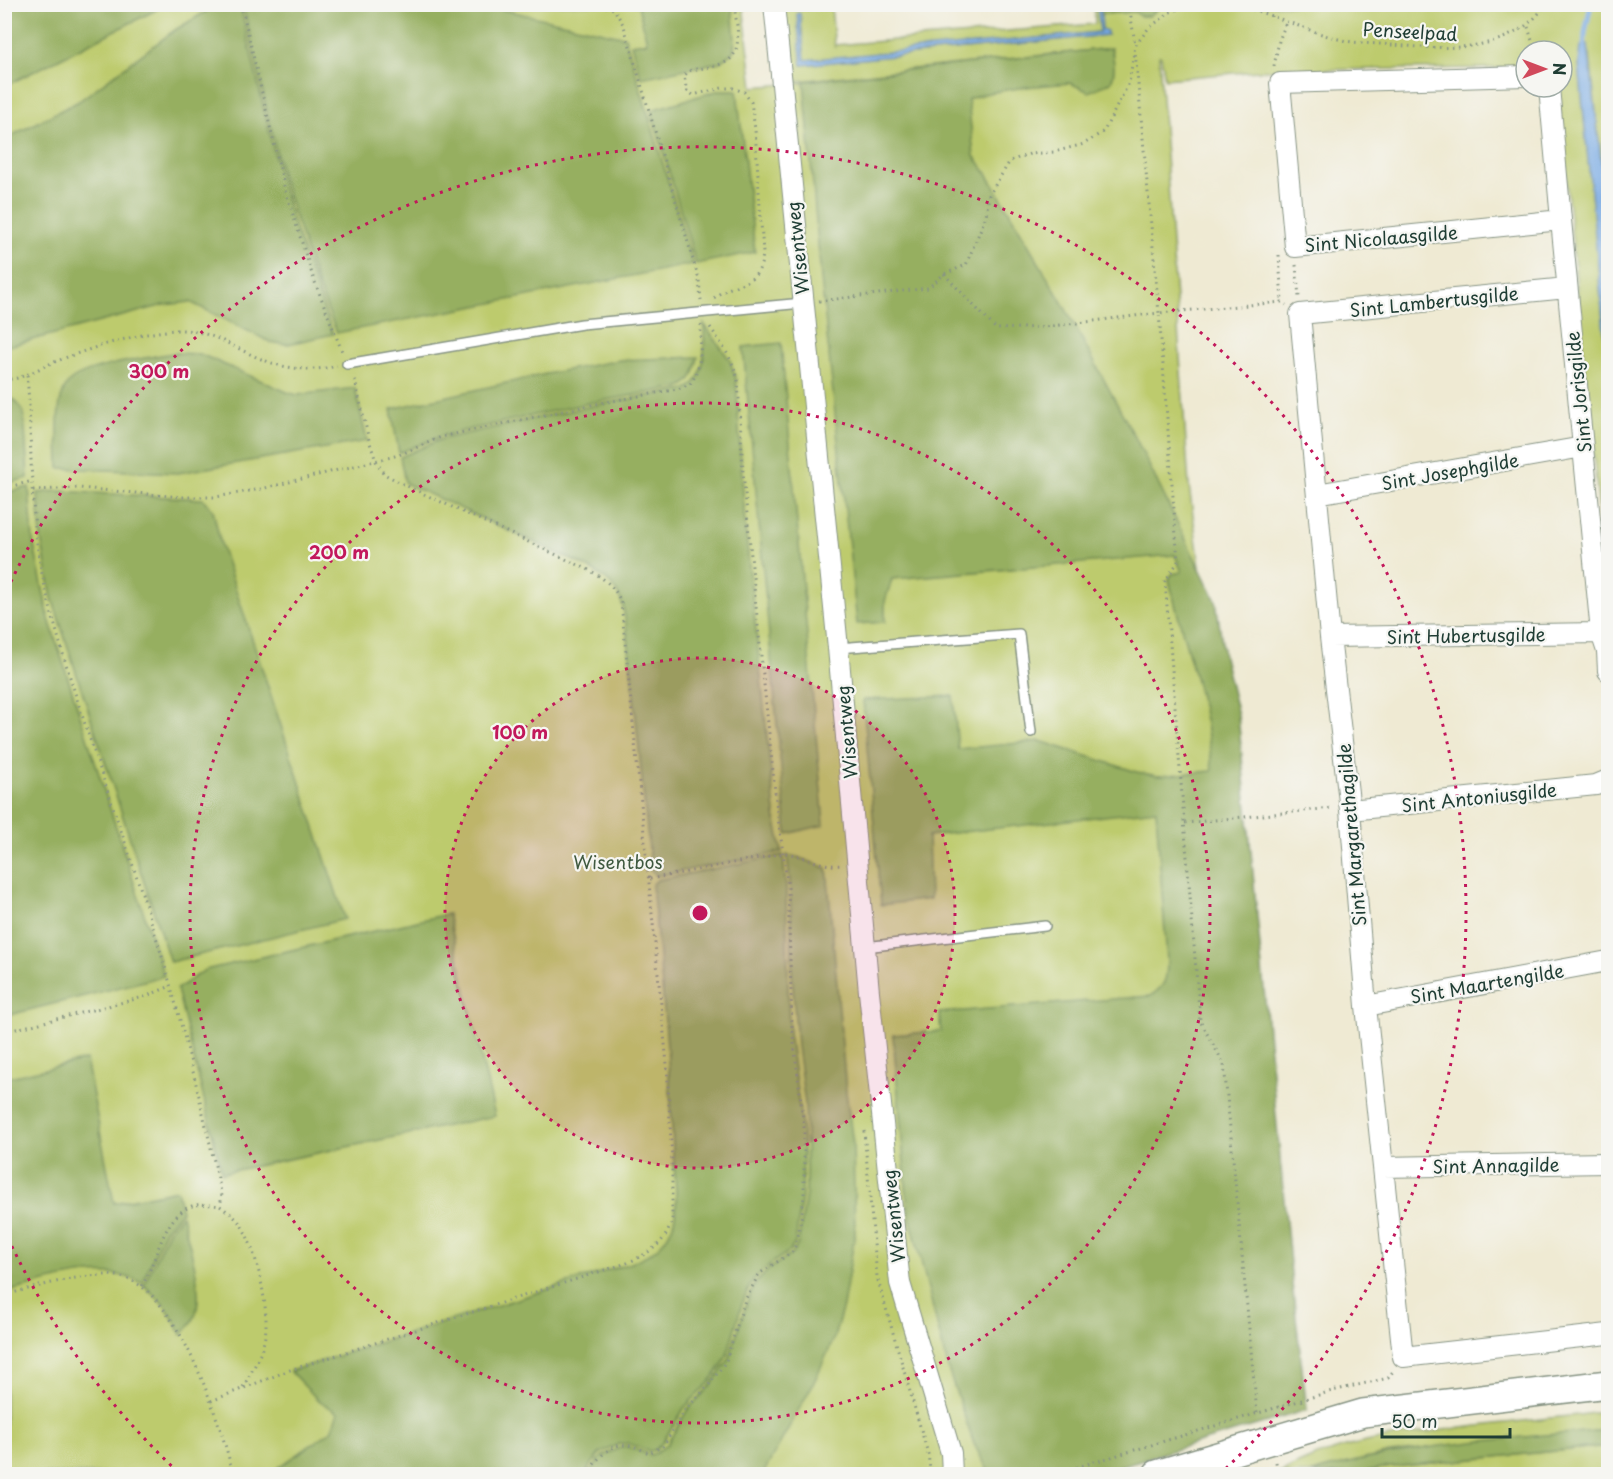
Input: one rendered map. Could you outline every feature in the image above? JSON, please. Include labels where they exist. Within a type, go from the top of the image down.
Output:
[{"type":"main road","points":[[1157,1474],[1363,1413],[1608,1384]]},
{"type":"street","name":"Wisentweg","points":[[774,4],[900,1283],[951,1453],[952,1474]]},
{"type":"street","points":[[1280,83],[1514,76]]},
{"type":"street","name":"Sint Nicolaasgilde","points":[[1280,83],[1295,247],[1562,220]]},
{"type":"street","points":[[1550,99],[1562,220]]},
{"type":"street","name":"Sint Jorisgilde","points":[[1562,220],[1583,447],[1608,671]]},
{"type":"street","name":"Sint Lambertusgilde","points":[[1300,314],[1568,288]]},
{"type":"street","name":"Sint Margarethagilde","points":[[1300,314],[1330,637],[1350,810],[1366,1006],[1403,1357]]},
{"type":"street","name":"Sint Josephgilde","points":[[1317,494],[1583,447]]},
{"type":"street","name":"Sint Hubertusgilde","points":[[1330,637],[1602,633]]},
{"type":"street","name":"Sint Antoniusgilde","points":[[1350,810],[1596,785],[1608,780]]},
{"type":"street","name":"Sint Maartengilde","points":[[1366,1006],[1608,961]]},
{"type":"street","name":"Sint Annagilde","points":[[1383,1167],[1608,1163]]},
{"type":"street","points":[[1403,1357],[1608,1334]]},
{"type":"street","name":"Wisentweg","points":[[951,1453],[967,1474]]},
{"type":"lane","points":[[347,364],[582,324],[803,303]]},
{"type":"lane","points":[[838,648],[1019,634],[1031,732]]},
{"type":"lane","points":[[866,946],[1045,926]]},
{"type":"path","points":[[211,1401],[243,1387],[361,1346],[627,1263],[647,1254],[662,1242],[671,1227],[672,1219],[672,1160],[667,1064],[627,641],[619,597],[604,579],[585,568],[397,481],[384,474],[376,462],[352,370],[347,364],[313,277],[285,190],[242,4]]},
{"type":"path","points":[[594,4],[614,9],[624,26],[707,311]]},
{"type":"path","points":[[707,311],[715,297],[749,281],[758,273],[763,253],[755,129],[751,102],[744,92],[733,87],[722,87],[693,95],[686,90],[685,75],[688,71],[728,62],[735,54],[737,42],[734,4]]},
{"type":"path","points":[[1129,4],[1135,46],[1159,313],[1178,562],[1165,581],[1200,1021],[1224,1064],[1257,1413]]},
{"type":"path","points":[[803,303],[928,288],[944,274],[966,265],[986,216],[989,195],[1010,161],[1030,154],[1054,152],[1084,144],[1104,131],[1129,83],[1135,46],[1148,29],[1170,12],[1194,4]]},
{"type":"path","name":"Penseelpad","points":[[1228,4],[1249,8],[1344,41],[1440,48],[1460,48],[1497,41],[1528,26],[1546,4]]},
{"type":"path","points":[[1270,4],[1271,17]]},
{"type":"path","points":[[1280,83],[1274,66],[1286,22]]},
{"type":"path","points":[[1528,26],[1531,39]]},
{"type":"path","points":[[1282,302],[1279,254],[1295,247],[1300,314]]},
{"type":"path","points":[[944,274],[996,329],[1044,327],[1159,313],[1282,302],[1300,314]]},
{"type":"path","points":[[33,490],[79,489],[181,497],[216,497],[261,489],[376,462],[407,453],[441,437],[567,409],[685,387],[694,379],[698,370],[702,319],[735,366],[754,587],[777,811],[785,853],[788,888],[792,1027],[804,1126],[804,1196],[801,1221],[792,1252],[759,1274],[745,1300],[726,1361],[709,1385],[685,1410],[663,1446],[649,1453],[627,1445],[620,1445],[598,1457],[587,1474]]},
{"type":"path","points":[[4,379],[27,375],[78,354],[144,335],[177,330],[190,330],[217,337],[270,363],[287,367],[316,369],[347,364]]},
{"type":"path","points":[[27,375],[36,539],[45,586],[72,680],[179,1012],[222,1196],[220,1206]]},
{"type":"path","points":[[4,488],[33,481]]},
{"type":"path","points":[[1185,823],[1334,807],[1350,810]]},
{"type":"path","points":[[650,879],[785,853],[821,865],[846,865]]},
{"type":"path","points":[[4,1032],[144,997],[171,986]]},
{"type":"path","points":[[142,1286],[168,1228],[178,1216],[193,1205],[220,1206],[235,1217],[243,1228],[266,1301],[265,1338],[257,1361],[243,1387]]},
{"type":"path","points":[[4,1295],[102,1275],[122,1276],[151,1293],[166,1312],[195,1365],[226,1444],[233,1474]]},
{"type":"path","points":[[1041,1474],[1071,1469],[1332,1391],[1388,1378],[1403,1357]]},
{"type":"path","points":[[922,1434],[928,1454],[929,1474]]},
{"type":"path","points":[[1266,1463],[1276,1460],[1278,1474]]},
{"type":"green space","points":[[5,4],[166,4],[166,5],[5,86]]},
{"type":"green space","name":"Wisentbos","points":[[5,5],[743,5],[753,87],[1113,55],[1111,48],[789,82],[782,9],[803,6],[803,8],[831,7],[835,48],[835,45],[1095,24],[1094,5],[1097,5],[1100,32],[805,61],[800,14],[797,14],[802,65],[1107,35],[1102,30],[1101,14],[1135,12],[1141,16],[1158,9],[1157,5],[1608,5],[1608,223],[1590,55],[1579,64],[1608,373],[1608,602],[1558,99],[1574,99],[1574,39],[1514,39],[1514,68],[1270,70],[1165,79],[1161,56],[1159,56],[1189,486],[1210,640],[1295,1390],[1005,1474],[5,1474]]},
{"type":"green space","points":[[217,5],[240,5],[280,179],[296,232],[333,334],[288,344],[272,343],[190,302],[164,305],[5,347],[5,139],[79,101],[175,30]]},
{"type":"green space","points":[[243,5],[482,5],[625,37],[693,264],[337,333],[316,281],[282,177]]},
{"type":"green space","points":[[638,5],[732,5],[735,42],[733,52],[720,62],[641,78],[631,44],[647,42]]},
{"type":"green space","points":[[1100,5],[1157,5],[1158,9],[1149,16],[1141,16],[1135,12],[1101,14]]},
{"type":"green space","points":[[1111,48],[1114,74],[1111,82],[1089,92],[1070,83],[1025,87],[968,99],[974,156],[986,172],[1063,304],[1136,439],[1216,601],[1224,657],[1238,715],[1292,1284],[1307,1410],[1094,1474],[990,1474],[974,1444],[949,1372],[908,1209],[893,1035],[941,1031],[939,1013],[1150,996],[1159,989],[1167,972],[1167,960],[1156,810],[928,836],[930,899],[881,905],[863,700],[953,696],[958,749],[1040,741],[1137,772],[1158,776],[1212,771],[1210,746],[1206,722],[1169,579],[1172,574],[1182,572],[1175,555],[892,579],[885,601],[885,622],[857,624],[821,278],[804,81]]},
{"type":"green space","points":[[720,90],[737,90],[755,252],[696,264],[651,110]]},
{"type":"green space","points":[[704,324],[730,360],[736,379],[745,526],[776,822],[782,852],[657,876],[651,870],[628,638],[624,610],[617,592],[611,584],[593,570],[405,483],[400,457],[442,439],[596,405],[687,389],[694,384],[702,369]]},
{"type":"green space","points":[[781,343],[824,825],[787,834],[743,347]]},
{"type":"green space","points":[[174,353],[200,354],[297,395],[355,388],[367,441],[178,473],[59,468],[59,410],[63,392],[70,381],[104,367]]},
{"type":"green space","points":[[698,357],[691,379],[680,387],[589,403],[441,436],[399,453],[391,409],[620,360]]},
{"type":"green space","points":[[4,397],[15,400],[24,413],[28,478],[5,484]]},
{"type":"green space","points":[[29,487],[33,541],[49,619],[164,976],[5,1016],[4,493]]},
{"type":"green space","points":[[57,491],[203,499],[213,510],[221,545],[345,919],[170,962],[52,598],[41,538],[38,493]]},
{"type":"green space","points":[[783,855],[786,888],[789,1033],[803,1135],[802,1196],[795,1243],[790,1251],[770,1264],[753,1280],[743,1301],[722,1365],[710,1382],[685,1407],[663,1442],[655,1450],[650,1451],[627,1443],[619,1444],[599,1454],[585,1474],[269,1474],[331,1431],[338,1413],[317,1399],[290,1371],[628,1264],[660,1246],[672,1227],[676,1210],[676,1189],[662,984],[652,885],[657,880]]},
{"type":"green space","points":[[787,855],[827,868],[846,1092],[853,1144],[855,1234],[843,1306],[833,1341],[813,1384],[763,1474],[589,1474],[601,1457],[621,1447],[626,1446],[650,1455],[667,1444],[688,1409],[711,1385],[728,1361],[755,1284],[770,1268],[792,1254],[798,1244],[806,1194],[806,1131],[805,1103],[797,1046]]},
{"type":"green space","points":[[448,914],[495,1116],[222,1173],[177,989],[205,970]]},
{"type":"green space","points":[[86,1060],[114,1203],[177,1190],[182,1211],[165,1230],[142,1283],[126,1277],[92,1274],[56,1279],[5,1292],[5,1078]]},
{"type":"green space","points":[[182,1215],[197,1280],[198,1305],[194,1319],[182,1335],[166,1307],[144,1285],[168,1231]]},
{"type":"green space","points":[[1608,1413],[1608,1430],[1389,1453],[1310,1474],[1279,1474],[1301,1463],[1348,1446],[1396,1436]]},
{"type":"green space","points":[[1608,1430],[1608,1446],[1382,1468],[1356,1474],[1310,1474],[1420,1449]]},
{"type":"green space","points":[[1608,1446],[1608,1474],[1356,1474],[1382,1468]]},
{"type":"water","points":[[1097,5],[1100,5],[1102,29],[1107,31],[1107,35],[802,65],[797,14],[799,13],[805,60],[1100,32]]},
{"type":"water","points":[[1588,44],[1608,223],[1608,373],[1579,64],[1581,46]]},
{"type":"waterway","points":[[1584,50],[1591,4]]}]
